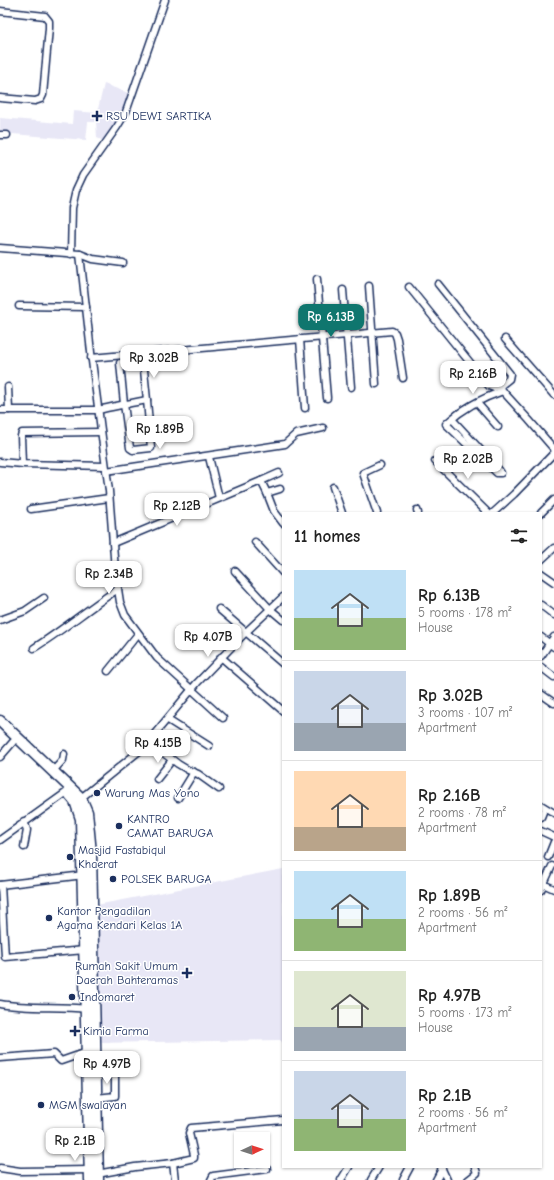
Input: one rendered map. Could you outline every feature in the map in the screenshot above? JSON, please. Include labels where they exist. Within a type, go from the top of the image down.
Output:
[{"type":"highway","points":[[0,721],[75,801],[82,819],[84,875],[88,915],[90,1031],[87,1052],[94,1176]]},
{"type":"highway","points":[[0,730],[13,742],[25,748],[53,771],[81,798],[88,812],[91,853],[85,950],[86,1009],[96,1073],[94,1176]]},
{"type":"street","points":[[71,254],[72,208],[76,190],[83,175],[126,112],[165,0]]},
{"type":"street","points":[[0,11],[45,16],[49,21],[49,28],[43,94],[41,99],[35,102],[0,98]]},
{"type":"street","points":[[0,135],[7,135]]},
{"type":"street","points":[[0,248],[80,254],[93,259],[123,263]]},
{"type":"street","points":[[80,254],[91,358],[106,469],[114,543],[115,570],[123,611],[138,634],[157,658],[222,718]]},
{"type":"street","points":[[317,279],[327,398]]},
{"type":"street","points":[[438,284],[510,374],[509,379],[501,389],[466,408],[452,419],[446,424],[497,473],[501,473],[452,419]]},
{"type":"street","points":[[369,286],[376,384]]},
{"type":"street","points":[[409,287],[489,386],[501,389],[554,449]]},
{"type":"street","points":[[343,290],[351,387]]},
{"type":"street","points":[[19,306],[86,307]]},
{"type":"street","points":[[91,358],[321,336],[392,331],[395,333],[403,378]]},
{"type":"street","points":[[300,338],[305,408]]},
{"type":"street","points":[[505,338],[554,395]]},
{"type":"street","points":[[120,363],[130,448],[133,450],[149,449],[151,447],[143,360]]},
{"type":"street","points":[[8,387],[10,410]]},
{"type":"street","points":[[0,410],[98,410],[147,400]]},
{"type":"street","points":[[477,403],[498,428]]},
{"type":"street","points":[[0,462],[106,469],[209,456],[285,444],[296,434],[323,428]]},
{"type":"street","points":[[22,463],[22,434],[101,432]]},
{"type":"street","points":[[494,512],[554,453]]},
{"type":"street","points":[[209,456],[220,498]]},
{"type":"street","points":[[435,460],[487,512]]},
{"type":"street","points":[[377,512],[363,473],[380,465]]},
{"type":"street","points":[[114,543],[279,473]]},
{"type":"street","points":[[260,482],[267,493],[274,511],[282,522]]},
{"type":"street","points":[[333,487],[342,512]]},
{"type":"street","points":[[267,493],[280,488]]},
{"type":"street","points":[[30,509],[109,498]]},
{"type":"street","points":[[542,512],[554,500]]},
{"type":"street","points":[[255,542],[282,572]]},
{"type":"street","points":[[542,559],[553,551]]},
{"type":"street","points":[[235,571],[270,609],[282,619]]},
{"type":"street","points":[[542,574],[554,582]]},
{"type":"street","points":[[34,648],[118,589]]},
{"type":"street","points":[[0,620],[25,611],[44,598]]},
{"type":"street","points":[[81,798],[143,748],[168,720],[191,689],[221,657],[282,598]]},
{"type":"street","points":[[542,606],[554,615]]},
{"type":"street","points":[[219,609],[282,663]]},
{"type":"street","points":[[108,671],[138,634]]},
{"type":"street","points":[[542,655],[552,645],[554,637]]},
{"type":"street","points":[[542,638],[552,645]]},
{"type":"street","points":[[221,657],[282,710]]},
{"type":"street","points":[[542,669],[554,677]]},
{"type":"street","points":[[542,695],[554,703]]},
{"type":"street","points":[[168,720],[209,746]]},
{"type":"street","points":[[0,757],[13,742]]},
{"type":"street","points":[[149,742],[185,769],[201,775],[219,789]]},
{"type":"street","points":[[53,771],[64,760],[64,754]]},
{"type":"street","points":[[158,779],[172,760]]},
{"type":"street","points":[[178,798],[194,772]]},
{"type":"street","points":[[0,840],[24,821],[67,792]]},
{"type":"street","points":[[542,806],[554,813]]},
{"type":"street","points":[[24,821],[27,830],[24,847]]},
{"type":"street","points":[[542,831],[554,837]]},
{"type":"street","points":[[548,857],[554,842]]},
{"type":"street","points":[[552,866],[542,886],[554,889]]},
{"type":"street","points":[[84,875],[1,885],[6,957],[85,950]]},
{"type":"street","points":[[0,1004],[30,1007],[86,1009]]},
{"type":"street","points":[[0,1058],[54,1054],[61,1061],[87,1052]]},
{"type":"street","points":[[96,1073],[110,1072],[115,1074],[116,1092],[113,1097],[96,1098]]},
{"type":"street","points":[[0,1168],[20,1171],[94,1176],[135,1167],[174,1163],[194,1158],[189,1133],[191,1128],[282,1120]]},
{"type":"street","points":[[174,1163],[175,1180]]},
{"type":"street","points":[[341,1180],[348,1168]]},
{"type":"street","points":[[371,1180],[378,1168]]},
{"type":"street","points":[[403,1180],[409,1168]]},
{"type":"street","points":[[436,1180],[442,1168]]},
{"type":"street","points":[[442,1168],[447,1180]]},
{"type":"street","points":[[468,1180],[477,1173],[475,1168]]},
{"type":"street","points":[[212,1180],[213,1176],[267,1169]]},
{"type":"shaded area","name":"RSU DEWI SARTIKA","points":[[104,84],[131,94],[127,107],[106,142],[97,138],[96,122],[88,122],[86,140],[0,133],[0,118],[72,124],[73,111],[97,113]]},
{"type":"shaded area","name":"Rumah Sakit Umum Daerah Bahteramas","points":[[282,869],[282,1042],[280,1040],[91,1043],[91,906]]},
{"type":"place","name":"RSU DEWI SARTIKA","points":[[97,116]]},
{"type":"place","name":"Warung Mas Yono","points":[[97,793]]},
{"type":"place","name":"KANTRO CAMAT BARUGA","points":[[119,826]]},
{"type":"place","name":"Masjid Fastabiqul Khaerat","points":[[70,857]]},
{"type":"place","name":"POLSEK BARUGA","points":[[113,879]]},
{"type":"place","name":"Kantor Pengadilan Agama Kendari Kelas 1A","points":[[49,918]]},
{"type":"place","name":"Rumah Sakit Umum Daerah Bahteramas","points":[[187,973]]},
{"type":"place","name":"Indomaret","points":[[72,997]]},
{"type":"place","name":"Kimia Farma","points":[[75,1031]]},
{"type":"place","name":"MGM swalayan","points":[[41,1105]]}]
